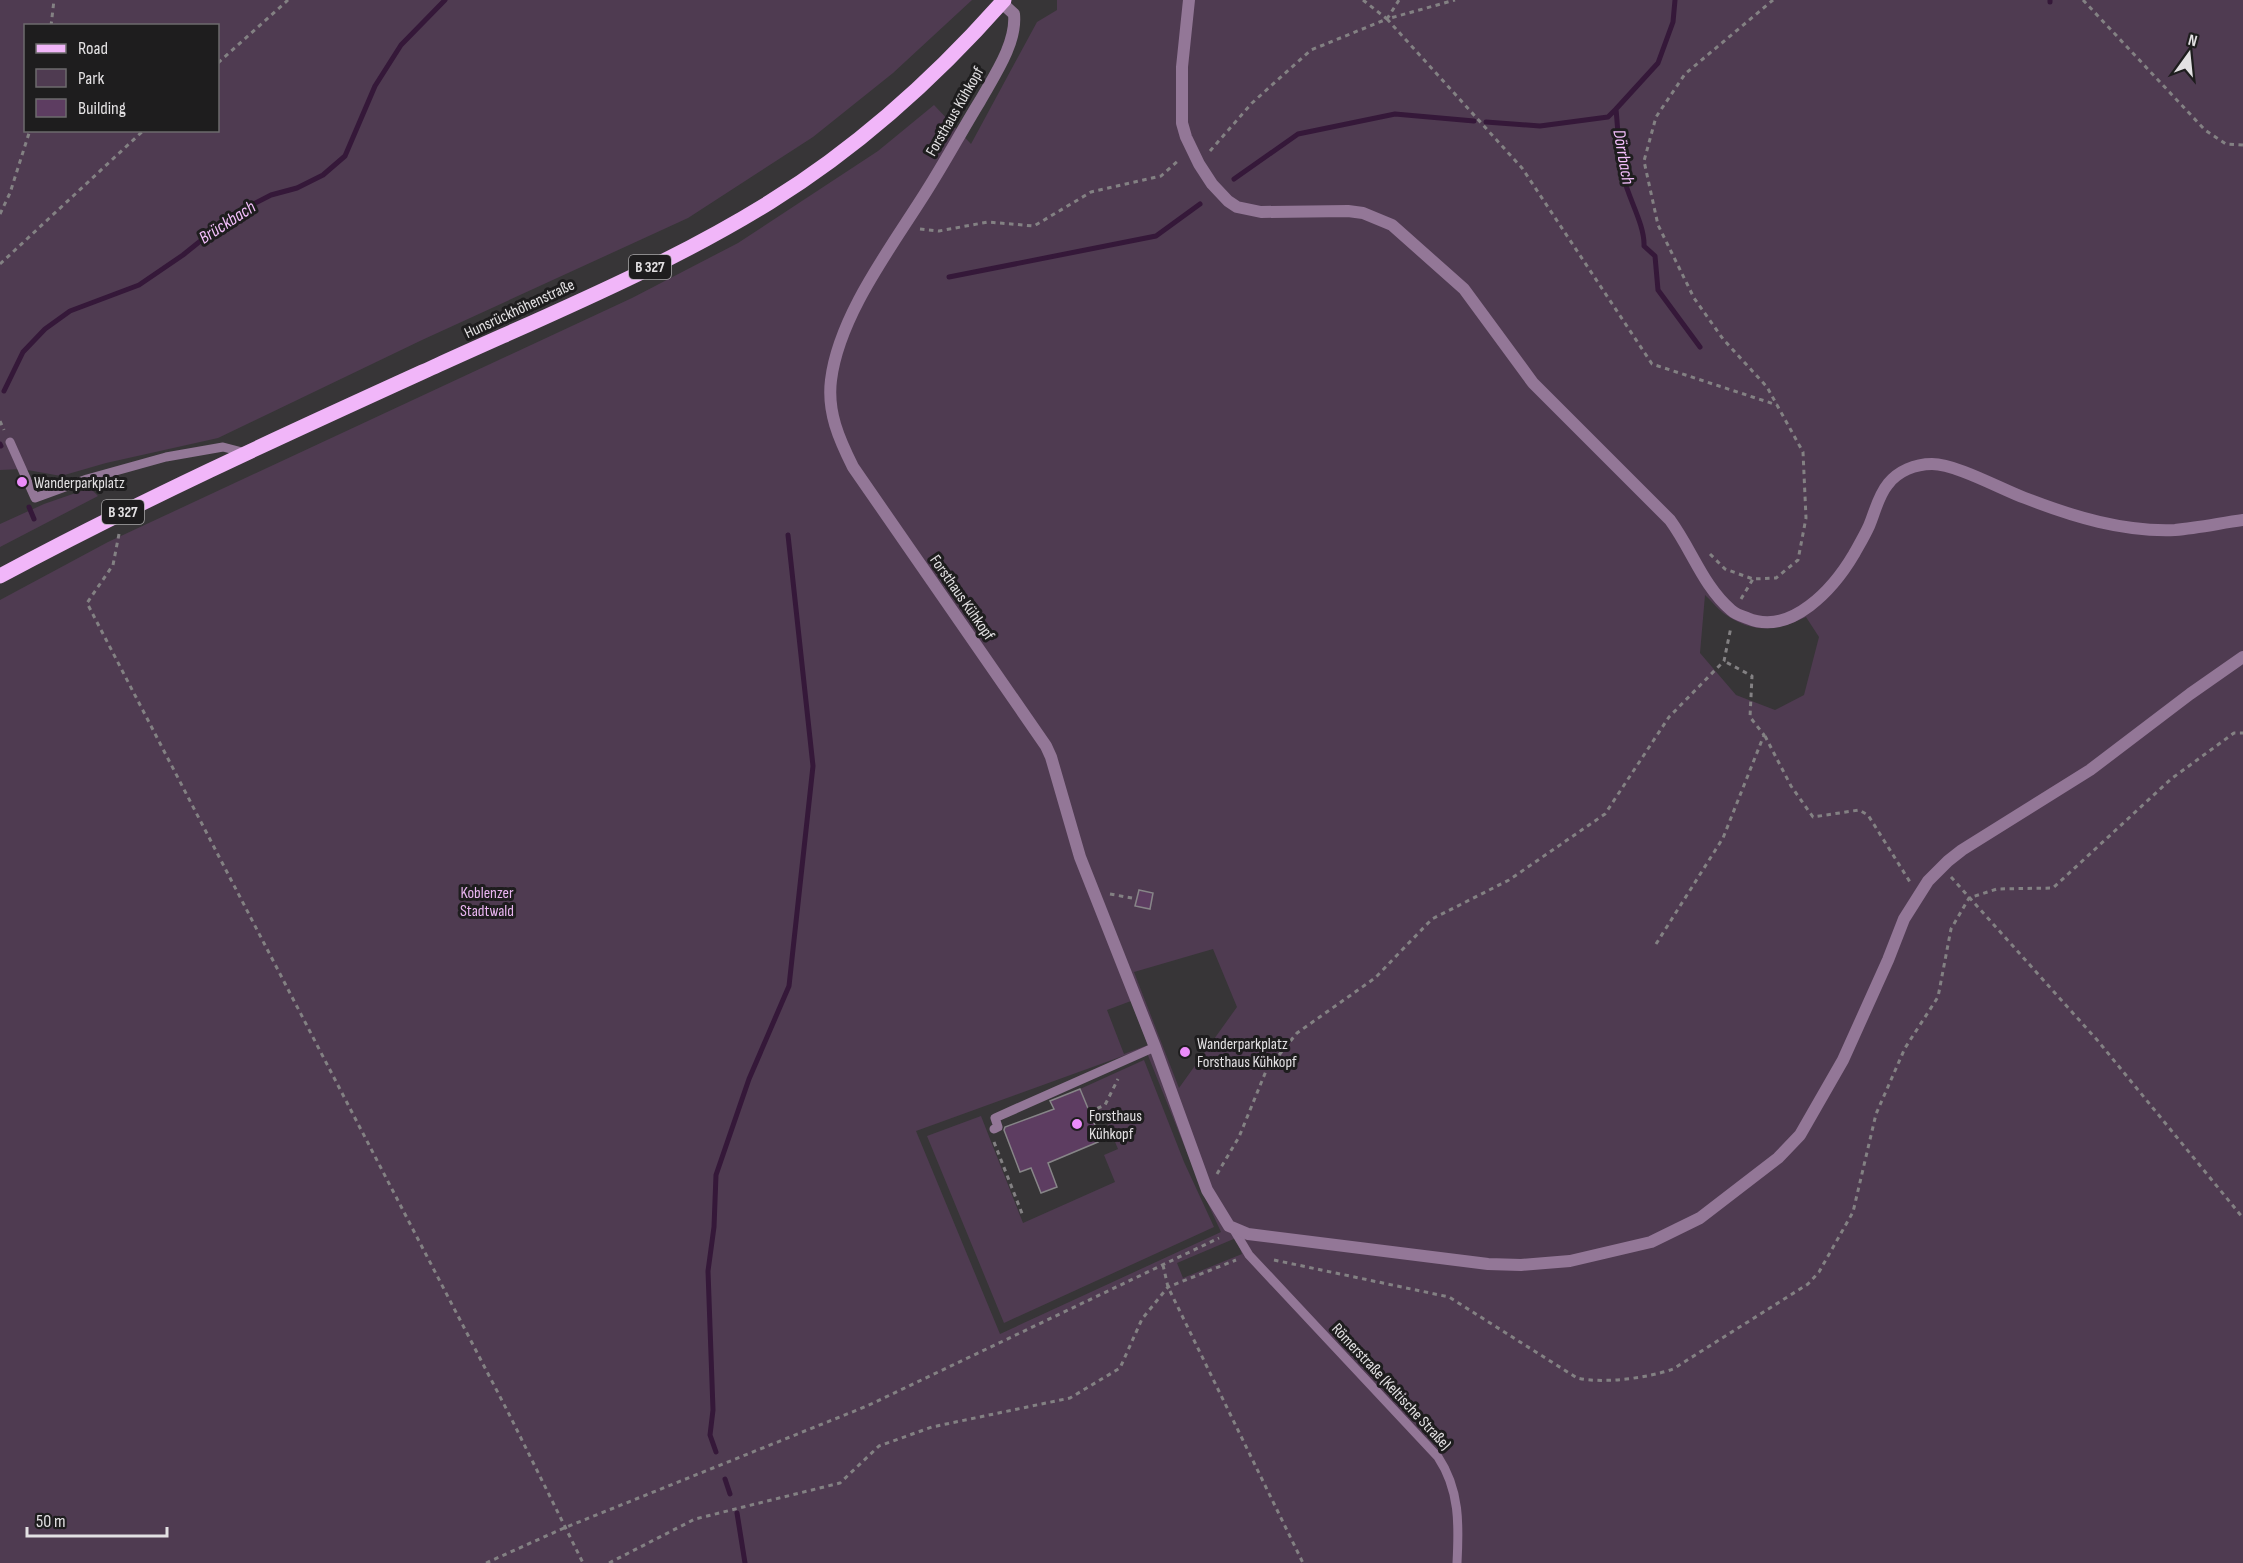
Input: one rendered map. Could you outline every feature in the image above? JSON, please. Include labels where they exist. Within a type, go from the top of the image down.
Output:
[{"type":"main road","name":"Hunsrückhöhenstraße","points":[[0,576],[124,512],[702,241],[769,202],[822,167],[886,116],[948,60],[1003,1]]},
{"type":"street","points":[[1189,0],[1182,67],[1181,110],[1186,137],[1191,149],[1212,184],[1228,201],[1248,211],[1274,213],[1348,210],[1378,218],[1405,235],[1464,289],[1533,383],[1670,520],[1718,598],[1733,612],[1755,625],[1774,623],[1796,615],[1818,598],[1838,578],[1853,555],[1888,484],[1904,471],[1920,465],[1947,466],[2034,501],[2104,524],[2151,530],[2177,530],[2243,520]]},
{"type":"street","name":"Forsthaus Kühkopf","points":[[1003,1],[1014,14],[1016,26],[1001,61],[961,134],[862,291],[845,332],[831,381],[832,419],[840,443],[853,467],[1046,746],[1080,857],[1145,1019],[1207,1190],[1224,1220],[1234,1230]]},
{"type":"street","points":[[1234,1230],[1248,1234],[1488,1264],[1521,1265],[1570,1261],[1634,1247],[1684,1228],[1773,1162],[1800,1135],[1844,1060],[1884,971],[1904,919],[1921,891],[1942,867],[1962,850],[2090,770],[2243,657]]},
{"type":"lane","points":[[10,442],[35,498],[87,478],[166,457],[223,447],[248,453]]},
{"type":"lane","points":[[994,1128],[998,1127],[995,1118],[1155,1047]]},
{"type":"lane","name":"Römerstraße (Keltische Straße)","points":[[1234,1230],[1249,1255],[1438,1456],[1449,1477],[1457,1503],[1459,1527],[1457,1563]]},
{"type":"path","points":[[51,24],[54,0]]},
{"type":"path","points":[[219,62],[288,0]]},
{"type":"path","points":[[1364,0],[1387,19],[1522,168],[1652,364],[1777,405]]},
{"type":"path","points":[[1387,19],[1399,0]]},
{"type":"path","points":[[1199,164],[1252,103],[1311,50],[1387,19],[1455,0]]},
{"type":"path","points":[[1708,552],[1725,568],[1753,579],[1776,579],[1798,560],[1806,518],[1803,452],[1767,387],[1723,339],[1694,298],[1658,225],[1644,161],[1656,117],[1685,74],[1773,0]]},
{"type":"path","points":[[2083,0],[2205,130],[2226,144],[2243,145]]},
{"type":"path","points":[[0,214],[10,193],[29,132]]},
{"type":"path","points":[[0,264],[142,132]]},
{"type":"path","points":[[903,226],[939,231],[988,222],[1034,226],[1092,192],[1161,176],[1191,149]]},
{"type":"path","points":[[124,512],[113,565],[87,603],[503,1404],[583,1563]]},
{"type":"path","points":[[1207,1190],[1239,1137],[1266,1071],[1297,1033],[1375,978],[1432,920],[1509,880],[1605,814],[1670,717],[1724,660],[1733,612],[1753,579]]},
{"type":"path","points":[[1724,660],[1752,676],[1750,717],[1764,735],[1791,786],[1813,817],[1859,810],[1868,815],[1910,882],[1921,891]]},
{"type":"path","points":[[609,1563],[695,1519],[840,1483],[879,1446],[932,1427],[1070,1398],[1120,1368],[1142,1319],[1168,1287],[1249,1255],[1449,1297],[1577,1378],[1596,1381],[1657,1374],[1673,1368],[1808,1284],[1819,1272],[1853,1212],[1876,1114],[1905,1048],[1938,997],[1951,929],[1969,898],[1997,889],[2053,888],[2171,779],[2234,733],[2243,733]]},
{"type":"path","points":[[1656,944],[1723,838],[1764,735]]},
{"type":"path","points":[[1942,867],[2098,1041],[2243,1218]]},
{"type":"path","points":[[1106,894],[1132,898]]},
{"type":"path","points":[[1089,1112],[1105,1105],[1119,1077]]},
{"type":"path","points":[[994,1128],[990,1131],[1023,1216]]},
{"type":"path","points":[[486,1563],[564,1528],[867,1406],[1234,1230]]},
{"type":"path","points":[[1204,1245],[1206,1250]]},
{"type":"path","points":[[1163,1265],[1168,1287],[1303,1563]]},
{"type":"green space","points":[[0,0],[972,0],[893,73],[813,137],[688,218],[422,340],[218,438],[106,463],[61,476],[22,469],[0,470]]},
{"type":"green space","name":"Koblenzer Stadtwald","points":[[1057,0],[2243,0],[2243,1563],[0,1563],[0,600],[108,542],[632,298],[738,243],[878,151],[934,105],[971,144],[1037,22],[1057,10]],"holes":[[[1705,595],[1726,615],[1756,628],[1775,628],[1806,617],[1819,637],[1804,695],[1775,710],[1736,695],[1700,653]],[[1213,949],[1237,1007],[1179,1088],[1134,972]],[[1131,1001],[1148,1045],[1124,1054],[1107,1010]],[[1145,1048],[1221,1232],[1000,1334],[916,1131]],[[1236,1238],[1242,1254],[1183,1278],[1177,1263]]]},
{"type":"green space","points":[[90,488],[98,496],[0,547],[0,524],[44,504]]},
{"type":"green space","points":[[1144,1060],[1184,1162],[1214,1227],[1004,1323],[927,1136],[981,1116],[1023,1223],[1115,1182],[1104,1155],[1118,1149],[1102,1111],[1091,1116],[1080,1089]]},
{"type":"building","points":[[1139,890],[1153,893],[1150,909],[1135,906]]},
{"type":"building","points":[[1080,1089],[1099,1135],[1096,1137],[1098,1142],[1048,1163],[1057,1187],[1041,1193],[1031,1168],[1020,1172],[1004,1130],[1005,1127],[1054,1109],[1050,1101]]},
{"type":"waterway","name":"Brückbach","points":[[4,391],[23,352],[45,329],[70,311],[139,285],[183,255],[234,214],[271,195],[297,188],[323,175],[345,156],[375,86],[401,45],[445,0]]},
{"type":"waterway","name":"Dörrbach","points":[[1675,0],[1673,22],[1658,63],[1616,109],[1625,184],[1642,229],[1644,246],[1655,256],[1658,290],[1700,347]]},
{"type":"waterway","points":[[1486,122],[1540,126],[1608,117],[1616,109]]},
{"type":"waterway","points":[[1234,179],[1298,134],[1395,114],[1474,121]]},
{"type":"waterway","points":[[949,277],[1156,236],[1200,204]]},
{"type":"waterway","points":[[29,507],[34,519]]},
{"type":"waterway","points":[[716,1452],[710,1435],[713,1410],[708,1271],[714,1227],[716,1175],[749,1079],[789,986],[813,766],[788,535]]},
{"type":"waterway","points":[[725,1479],[730,1494]]},
{"type":"waterway","points":[[737,1513],[745,1563]]},
{"type":"place","name":"Wanderparkplatz","points":[[22,482]]},
{"type":"place","name":"Wanderparkplatz Forsthaus Kühkopf","points":[[1185,1052]]},
{"type":"place","name":"Forsthaus Kühkopf","points":[[1077,1124]]}]
